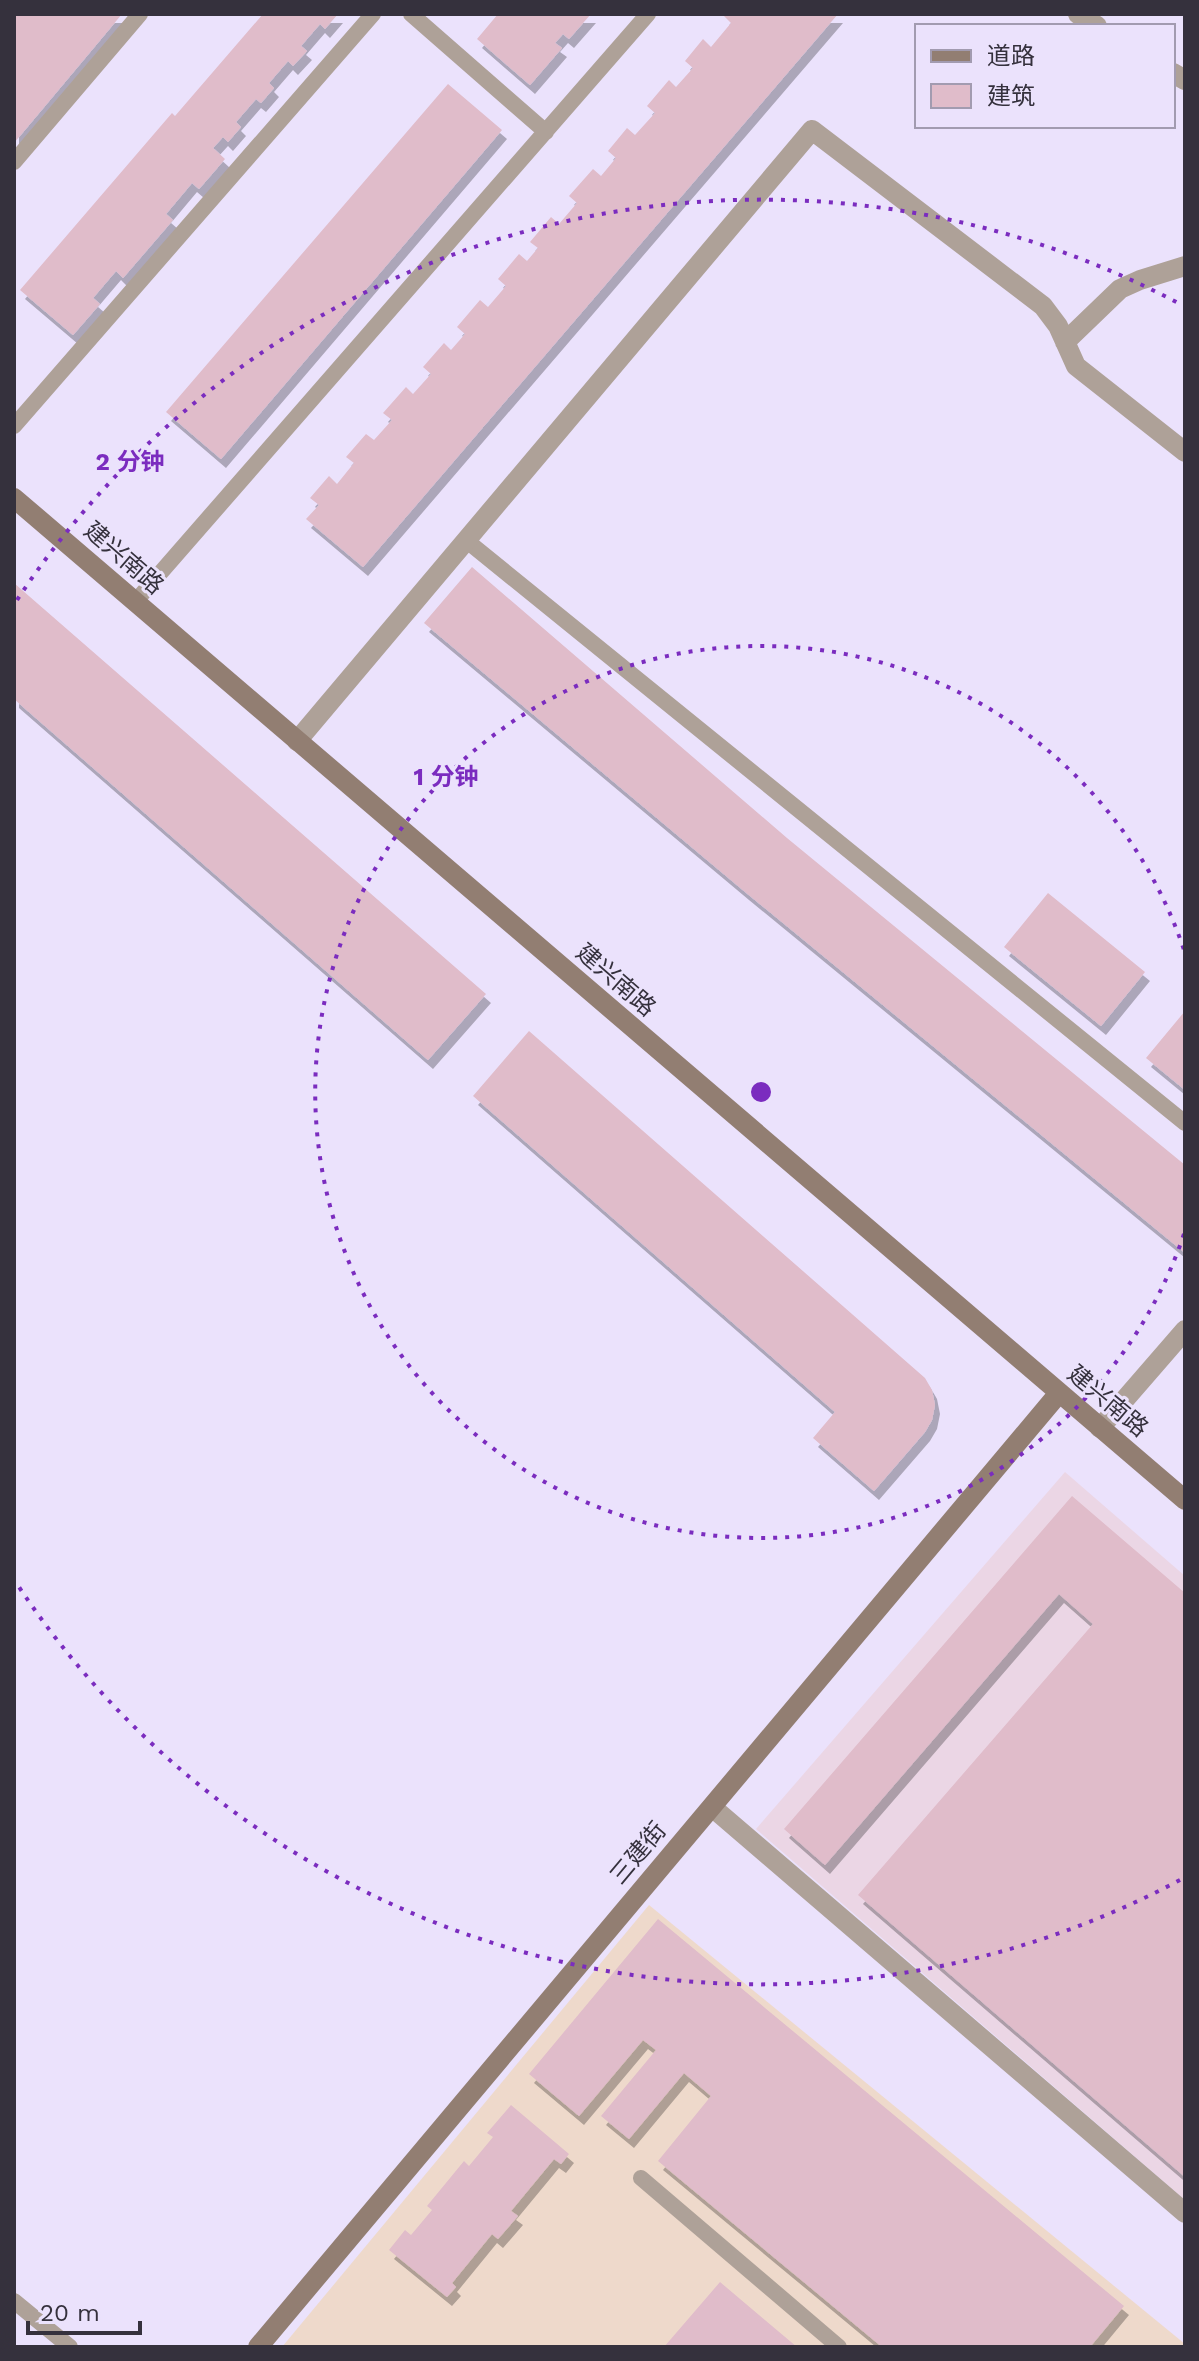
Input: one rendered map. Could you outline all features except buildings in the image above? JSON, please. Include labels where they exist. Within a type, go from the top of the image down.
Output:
[{"type":"street","points":[[297,741],[812,130],[1043,306],[1058,326],[1076,366],[1185,452]]},
{"type":"street","points":[[1065,342],[1120,289],[1185,266]]},
{"type":"street","name":"建兴南路","points":[[14,498],[1185,1500]]},
{"type":"street","points":[[1100,1428],[1185,1330]]},
{"type":"street","name":"三建街","points":[[258,2347],[1059,1393]]},
{"type":"street","points":[[712,1807],[1185,2213]]},
{"type":"lane","points":[[14,162],[140,14]]},
{"type":"lane","points":[[14,426],[373,14]]},
{"type":"lane","points":[[411,14],[546,132]]},
{"type":"lane","points":[[135,602],[648,14]]},
{"type":"lane","points":[[467,541],[1185,1123]]},
{"type":"lane","points":[[641,2178],[839,2347]]},
{"type":"lane","points":[[14,2301],[70,2347]]},
{"type":"shaded area","points":[[1065,1472],[1185,1576],[1185,2200],[756,1829]]},
{"type":"shaded area","points":[[649,1905],[1185,2344],[1185,2347],[282,2347]]}]
